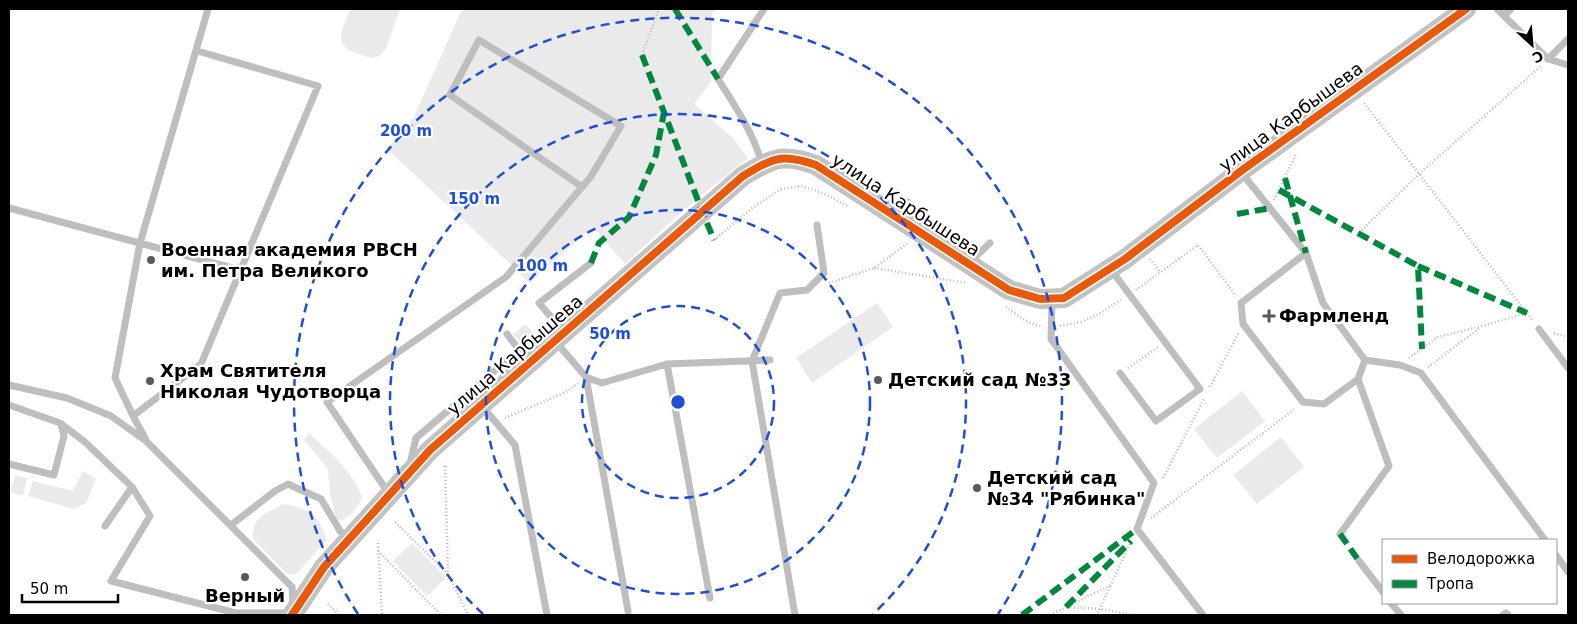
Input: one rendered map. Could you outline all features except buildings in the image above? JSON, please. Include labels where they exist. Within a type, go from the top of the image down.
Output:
[{"type":"street","name":"улица Карбышева","points":[[294,614],[324,567],[348,539],[430,450],[481,405],[524,356],[559,336],[743,176],[762,164],[779,158],[797,158],[816,165],[903,209],[969,263],[1009,290],[1040,299],[1064,298],[1140,248],[1241,171],[1466,9]]},
{"type":"lane","points":[[146,441],[115,378],[140,243],[208,9]]},
{"type":"lane","points":[[762,164],[758,148],[749,128],[718,79],[764,9]]},
{"type":"lane","points":[[1497,9],[1548,59],[1568,65]]},
{"type":"lane","points":[[1504,16],[1511,9]]},
{"type":"lane","points":[[1548,59],[1568,39]]},
{"type":"lane","points":[[389,494],[327,402],[506,277],[590,178],[622,126],[479,40],[450,95],[582,187]]},
{"type":"lane","points":[[133,416],[201,364],[318,86],[201,52]]},
{"type":"lane","points":[[1241,171],[1306,253],[1323,303],[1365,360],[1400,365],[1421,373],[1544,539]]},
{"type":"lane","points":[[9,208],[240,270]]},
{"type":"lane","points":[[795,615],[752,361],[780,293],[807,290],[824,273],[817,225]]},
{"type":"lane","points":[[969,263],[990,242]]},
{"type":"lane","points":[[1306,253],[1241,303],[1243,324],[1303,402],[1324,404],[1358,379],[1365,360]]},
{"type":"lane","points":[[591,263],[539,303],[586,377],[628,611]]},
{"type":"lane","points":[[1110,268],[1200,389],[1156,421],[1120,374]]},
{"type":"lane","points":[[1052,298],[1051,339],[1154,483],[1137,529],[1203,615]]},
{"type":"lane","points":[[1539,329],[1568,368]]},
{"type":"lane","points":[[407,474],[416,438],[524,356],[507,334]]},
{"type":"lane","points":[[586,377],[602,383],[667,364],[770,360]]},
{"type":"lane","points":[[667,364],[710,598]]},
{"type":"lane","points":[[1340,534],[1389,466],[1358,379]]},
{"type":"lane","points":[[9,385],[67,398],[111,416],[146,441],[292,587],[294,614],[236,613],[111,581],[150,516],[132,487],[85,442],[60,423],[9,405]]},
{"type":"lane","points":[[481,405],[515,444],[547,615]]},
{"type":"lane","points":[[9,464],[54,475],[64,436],[60,423]]},
{"type":"lane","points":[[232,525],[275,491],[288,484],[321,500],[340,531],[348,539]]},
{"type":"lane","points":[[105,526],[132,487]]},
{"type":"lane","points":[[1557,556],[1568,572]]},
{"type":"lane","points":[[1359,561],[1382,591]]},
{"type":"lane","points":[[1392,604],[1400,615]]},
{"type":"lane","points":[[1503,615],[1506,613],[1508,615]]},
{"type":"path","points":[[642,55],[659,9]]},
{"type":"path","points":[[1359,233],[1419,174],[1548,59]]},
{"type":"path","points":[[1364,103],[1539,329],[1568,337]]},
{"type":"path","points":[[1271,208],[1296,154]]},
{"type":"path","points":[[714,240],[752,209],[781,189],[802,186],[825,194],[853,210]]},
{"type":"path","points":[[807,290],[874,268],[909,242],[903,238]]},
{"type":"path","points":[[1146,254],[1160,272]]},
{"type":"path","points":[[874,268],[974,284]]},
{"type":"path","points":[[1400,365],[1438,337],[1527,313]]},
{"type":"path","points":[[1421,373],[1482,326]]},
{"type":"path","points":[[1120,374],[1165,342]]},
{"type":"path","points":[[496,422],[566,392],[586,377]]},
{"type":"path","points":[[1137,529],[1303,402]]},
{"type":"path","points":[[445,466],[448,574]]},
{"type":"path","points":[[395,522],[448,574],[465,609],[470,615]]},
{"type":"path","points":[[378,543],[382,615]]},
{"type":"path","points":[[378,551],[441,615]]},
{"type":"path","points":[[1095,615],[1100,609],[1111,585]]},
{"type":"path","points":[[328,604],[339,615]]},
{"type":"path","points":[[1066,607],[1100,609],[1134,615]]},
{"type":"shaded area","points":[[350,9],[400,9],[386,49],[379,56],[371,58],[348,50],[342,43],[341,33]]},
{"type":"shaded area","points":[[462,9],[717,9],[712,14],[711,82],[694,104],[733,138],[748,158],[687,207],[625,264],[593,227],[529,283],[387,149],[414,117]]},
{"type":"shaded area","points":[[877,303],[893,327],[812,383],[796,358]]},
{"type":"shaded area","points":[[525,324],[543,342],[529,353],[513,334]]},
{"type":"shaded area","points":[[1242,391],[1265,421],[1217,458],[1194,429]]},
{"type":"shaded area","points":[[309,433],[347,471],[362,498],[349,516],[337,522],[330,493],[328,469],[304,440]]},
{"type":"shaded area","points":[[1281,437],[1304,467],[1257,504],[1233,475]]},
{"type":"shaded area","points":[[83,471],[96,479],[86,503],[74,509],[28,496],[33,481],[73,491]]},
{"type":"shaded area","points":[[15,476],[27,478],[23,496],[10,492]]},
{"type":"shaded area","points":[[284,504],[299,508],[316,518],[327,540],[293,575],[285,572],[253,539],[254,526],[257,521],[266,513]]},
{"type":"shaded area","points":[[412,543],[446,578],[427,596],[393,561]]},
{"type":"marked path","points":[[675,9],[718,79]]},
{"type":"marked path","points":[[642,55],[714,240]]},
{"type":"marked path","points":[[591,263],[599,243],[629,217],[656,155],[664,112]]},
{"type":"marked path","points":[[1285,178],[1306,253]]},
{"type":"marked path","points":[[1279,190],[1418,266],[1422,349]]},
{"type":"marked path","points":[[1237,214],[1271,208]]},
{"type":"marked path","points":[[1418,266],[1527,313]]},
{"type":"marked path","points":[[1022,615],[1137,529]]},
{"type":"marked path","points":[[1340,534],[1359,561]]},
{"type":"marked path","points":[[1066,607],[1131,541]]},
{"type":"cycle path","points":[[292,615],[324,567],[430,450],[743,176],[762,165],[770,161],[786,158],[816,165],[1009,290],[1040,299],[1064,298],[1125,259],[1241,171],[1466,9]]},
{"type":"place","name":"Военная академия РВСН им. Петра Великого","points":[[151,260]]},
{"type":"place","name":"Фармленд","points":[[1269,316]]},
{"type":"place","name":"Детский сад №33","points":[[878,380]]},
{"type":"place","name":"Храм Святителя Николая Чудотворца","points":[[150,381]]},
{"type":"place","name":"Детский сад №34 \"Рябинка\"","points":[[977,488]]},
{"type":"place","name":"Верный","points":[[245,577]]}]
